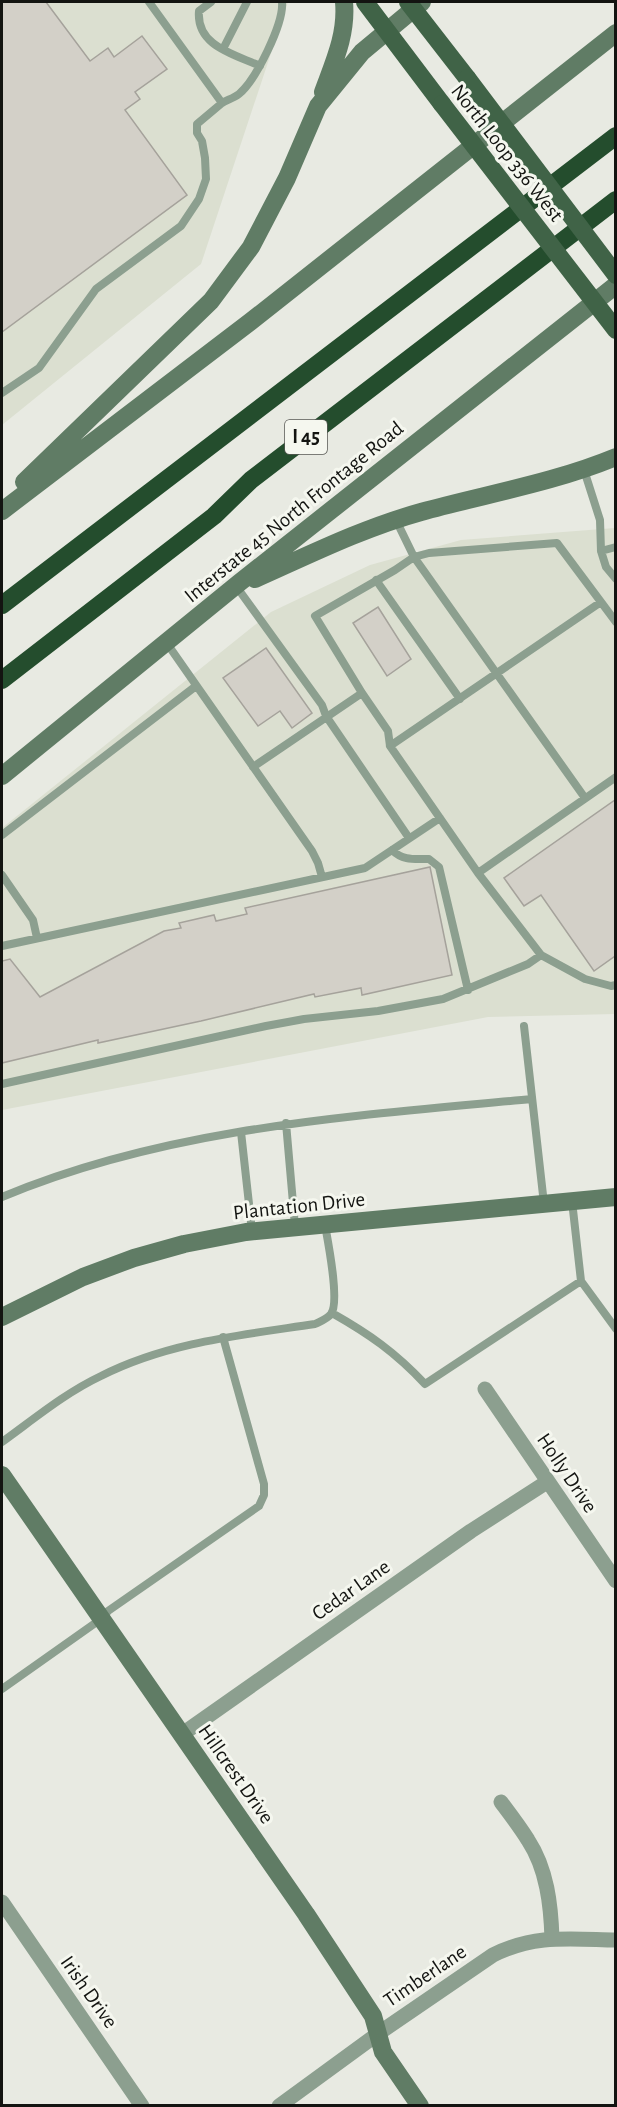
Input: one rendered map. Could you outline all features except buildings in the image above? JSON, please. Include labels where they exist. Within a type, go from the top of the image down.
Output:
[{"type":"highway","name":"I 45","points":[[2,605],[615,136]]},
{"type":"highway","name":"I 45","points":[[2,680],[214,516],[251,480],[615,200]]},
{"type":"main road","points":[[2,505],[211,301],[251,247],[287,178],[318,106],[343,38],[346,18],[344,2]]},
{"type":"main road","name":"North Loop 336 West","points":[[365,2],[615,330]]},
{"type":"main road","points":[[318,106],[362,52],[415,4]]},
{"type":"main road","name":"North Loop 336 West","points":[[415,4],[467,78],[615,275]]},
{"type":"main road","points":[[2,511],[250,322],[615,33]]},
{"type":"main road","name":"Interstate 45 North Frontage Road","points":[[2,776],[238,584],[615,285]]},
{"type":"main road","points":[[238,584],[244,584],[352,536],[396,520],[584,470],[615,457]]},
{"type":"main road","name":"Plantation Drive","points":[[5,1313],[83,1277],[134,1258],[184,1244],[252,1232],[615,1197]]},
{"type":"main road","name":"Hillcrest Drive","points":[[2,1475],[313,1924],[373,2016],[383,2052],[420,2106]]},
{"type":"street","name":"Holly Drive","points":[[485,1389],[615,1581]]},
{"type":"street","name":"Cedar Lane","points":[[180,1735],[471,1532],[547,1482]]},
{"type":"street","points":[[501,1802],[529,1841],[541,1867],[551,1906],[552,1939]]},
{"type":"street","name":"Irish Drive","points":[[2,1902],[142,2106]]},
{"type":"street","name":"Timberlane","points":[[279,2106],[379,2033],[493,1955],[509,1947],[535,1940],[615,1940]]},
{"type":"lane","points":[[149,2],[222,103]]},
{"type":"lane","points":[[211,2],[199,11],[198,24],[202,33],[214,45],[260,66]]},
{"type":"lane","points":[[223,49],[247,2]]},
{"type":"lane","points":[[2,393],[39,368],[96,289],[181,226],[199,199],[206,179],[205,158],[202,141],[197,133],[197,124],[222,103],[239,94],[260,66],[283,10],[282,2]]},
{"type":"lane","points":[[584,470],[600,520],[601,551],[606,567],[615,579]]},
{"type":"lane","points":[[396,520],[414,556],[585,798]]},
{"type":"lane","points":[[615,622],[557,543],[414,556],[315,616],[388,731],[390,746],[478,873],[541,955],[585,980],[615,985]]},
{"type":"lane","points":[[601,551],[615,547]]},
{"type":"lane","points":[[376,580],[460,699]]},
{"type":"lane","points":[[238,584],[322,705],[326,716],[409,838]]},
{"type":"lane","points":[[390,746],[601,602]]},
{"type":"lane","points":[[166,642],[312,851],[321,877]]},
{"type":"lane","points":[[2,835],[196,686]]},
{"type":"lane","points":[[253,767],[362,693]]},
{"type":"lane","points":[[478,873],[615,777]]},
{"type":"lane","points":[[2,946],[365,868],[440,818]]},
{"type":"lane","points":[[392,850],[399,857],[429,859],[439,867],[468,990]]},
{"type":"lane","points":[[2,875],[33,920],[37,938]]},
{"type":"lane","points":[[2,1084],[266,1026],[304,1019],[378,1011],[443,999],[528,964],[541,955]]},
{"type":"lane","points":[[524,1026],[544,1204]]},
{"type":"lane","points":[[2,1197],[46,1178],[109,1160],[286,1123],[532,1099]]},
{"type":"lane","points":[[286,1123],[296,1228]]},
{"type":"lane","points":[[241,1132],[252,1232]]},
{"type":"lane","points":[[572,1201],[581,1281],[615,1329]]},
{"type":"lane","points":[[2,1442],[73,1391],[138,1359],[183,1345],[315,1324],[326,1319],[332,1312],[334,1300],[332,1264],[325,1225]]},
{"type":"lane","points":[[332,1312],[400,1358],[424,1384],[581,1281]]},
{"type":"lane","points":[[2,1689],[101,1619],[108,1611],[259,1506],[264,1495],[264,1484],[223,1337]]},
{"type":"shaded area","points":[[2,2],[288,2],[201,264],[2,425]]},
{"type":"shaded area","points":[[615,528],[615,1014],[488,1017],[2,1110],[2,828],[271,612],[370,565],[461,540]]}]
